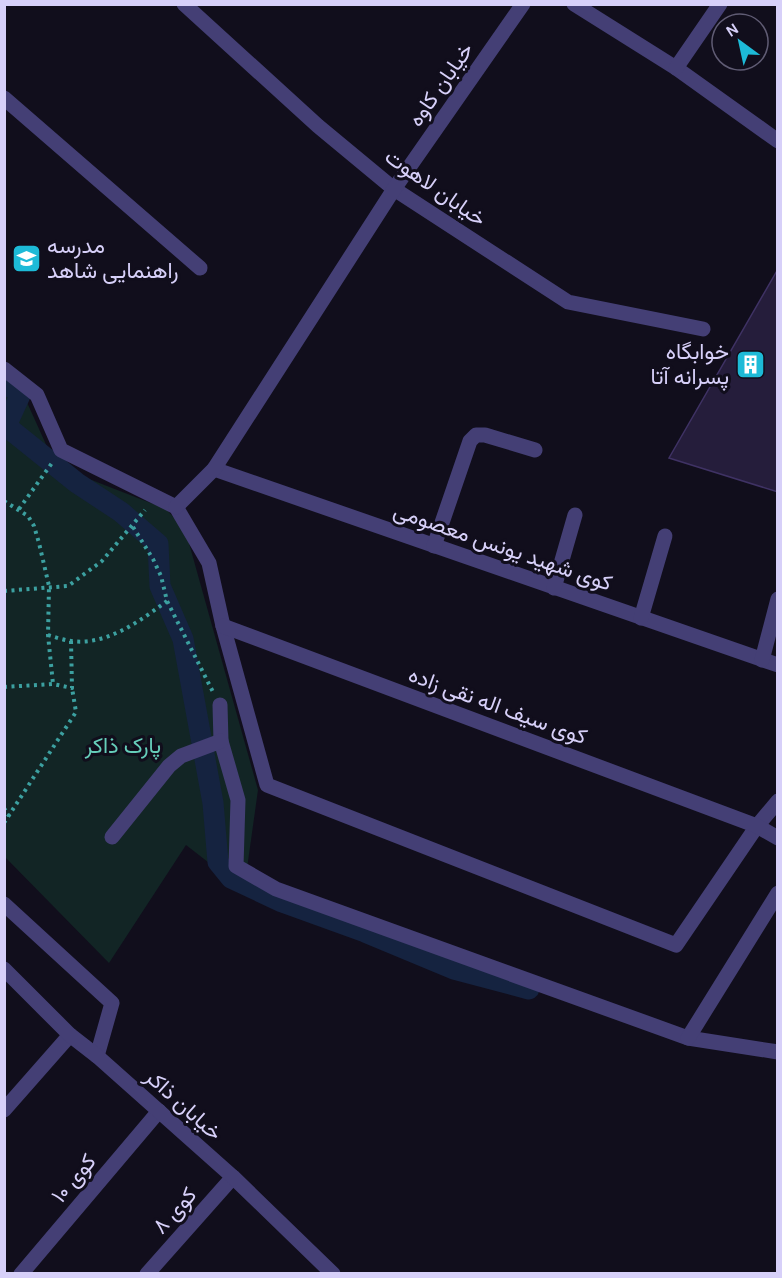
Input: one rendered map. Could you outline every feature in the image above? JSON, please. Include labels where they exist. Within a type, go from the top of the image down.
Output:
[{"type":"street","name":"خیابان لاهوت","points":[[184,4],[318,126],[394,189],[568,302],[703,329]]},
{"type":"street","name":"خیابان کاوه","points":[[176,507],[214,469],[394,189],[523,4]]},
{"type":"street","points":[[574,4],[676,68],[777,141]]},
{"type":"street","points":[[676,68],[720,4]]},
{"type":"street","points":[[4,98],[200,268]]},
{"type":"street","points":[[4,369],[37,395],[61,450],[176,507],[209,563],[223,626],[267,785],[676,945],[757,826],[777,801]]},
{"type":"street","points":[[434,546],[470,441],[476,435],[485,435],[535,450]]},
{"type":"street","name":"کوی شهید یونس معصومی","points":[[214,469],[777,665]]},
{"type":"street","points":[[554,588],[575,515]]},
{"type":"street","points":[[640,618],[665,536]]},
{"type":"street","points":[[762,660],[777,598]]},
{"type":"street","name":"کوی سیف اله نقی زاده","points":[[223,626],[757,826],[777,838]]},
{"type":"street","points":[[220,705],[221,741],[238,800],[236,866],[276,889],[688,1038],[777,1052]]},
{"type":"street","points":[[111,837],[169,766],[181,756],[221,741]]},
{"type":"street","points":[[688,1038],[777,893]]},
{"type":"street","points":[[4,904],[112,1003],[97,1056]]},
{"type":"street","name":"خیابان ذاکر","points":[[4,969],[70,1035],[234,1177],[333,1274]]},
{"type":"street","points":[[4,1110],[70,1035]]},
{"type":"street","name":"کوی ۱۰","points":[[21,1274],[159,1111]]},
{"type":"street","name":"کوی ۸","points":[[147,1274],[234,1177]]},
{"type":"path","points":[[19,509],[61,450]]},
{"type":"path","points":[[4,591],[68,586],[102,561],[156,497]]},
{"type":"path","points":[[4,501],[28,516],[34,526],[49,586],[48,635],[53,684]]},
{"type":"path","points":[[133,526],[153,559],[161,576],[167,602],[220,705]]},
{"type":"path","points":[[48,635],[72,641],[85,641],[111,635],[142,620],[167,602]]},
{"type":"path","points":[[4,824],[76,711],[72,688],[72,641]]},
{"type":"path","points":[[4,687],[53,684],[72,688]]},
{"type":"path","points":[[4,808],[9,817]]},
{"type":"green space","name":"پارک ذاکر","points":[[4,383],[25,398],[49,451],[66,470],[166,509],[187,536],[258,790],[244,890],[186,845],[109,963],[5,857]]},
{"type":"building","name":"خوابگاه پسرانه آتا","points":[[778,269],[778,492],[669,458]]},
{"type":"waterway","points":[[4,385],[22,391],[6,426],[77,483],[121,512],[158,544],[160,586],[183,639],[213,803],[218,862],[231,878],[282,902],[365,932],[454,969],[529,989]]},
{"type":"place","name":"مدرسه راهنمایی شاهد","points":[[26,258]]},
{"type":"place","name":"خوابگاه پسرانه آتا","points":[[750,364]]}]
